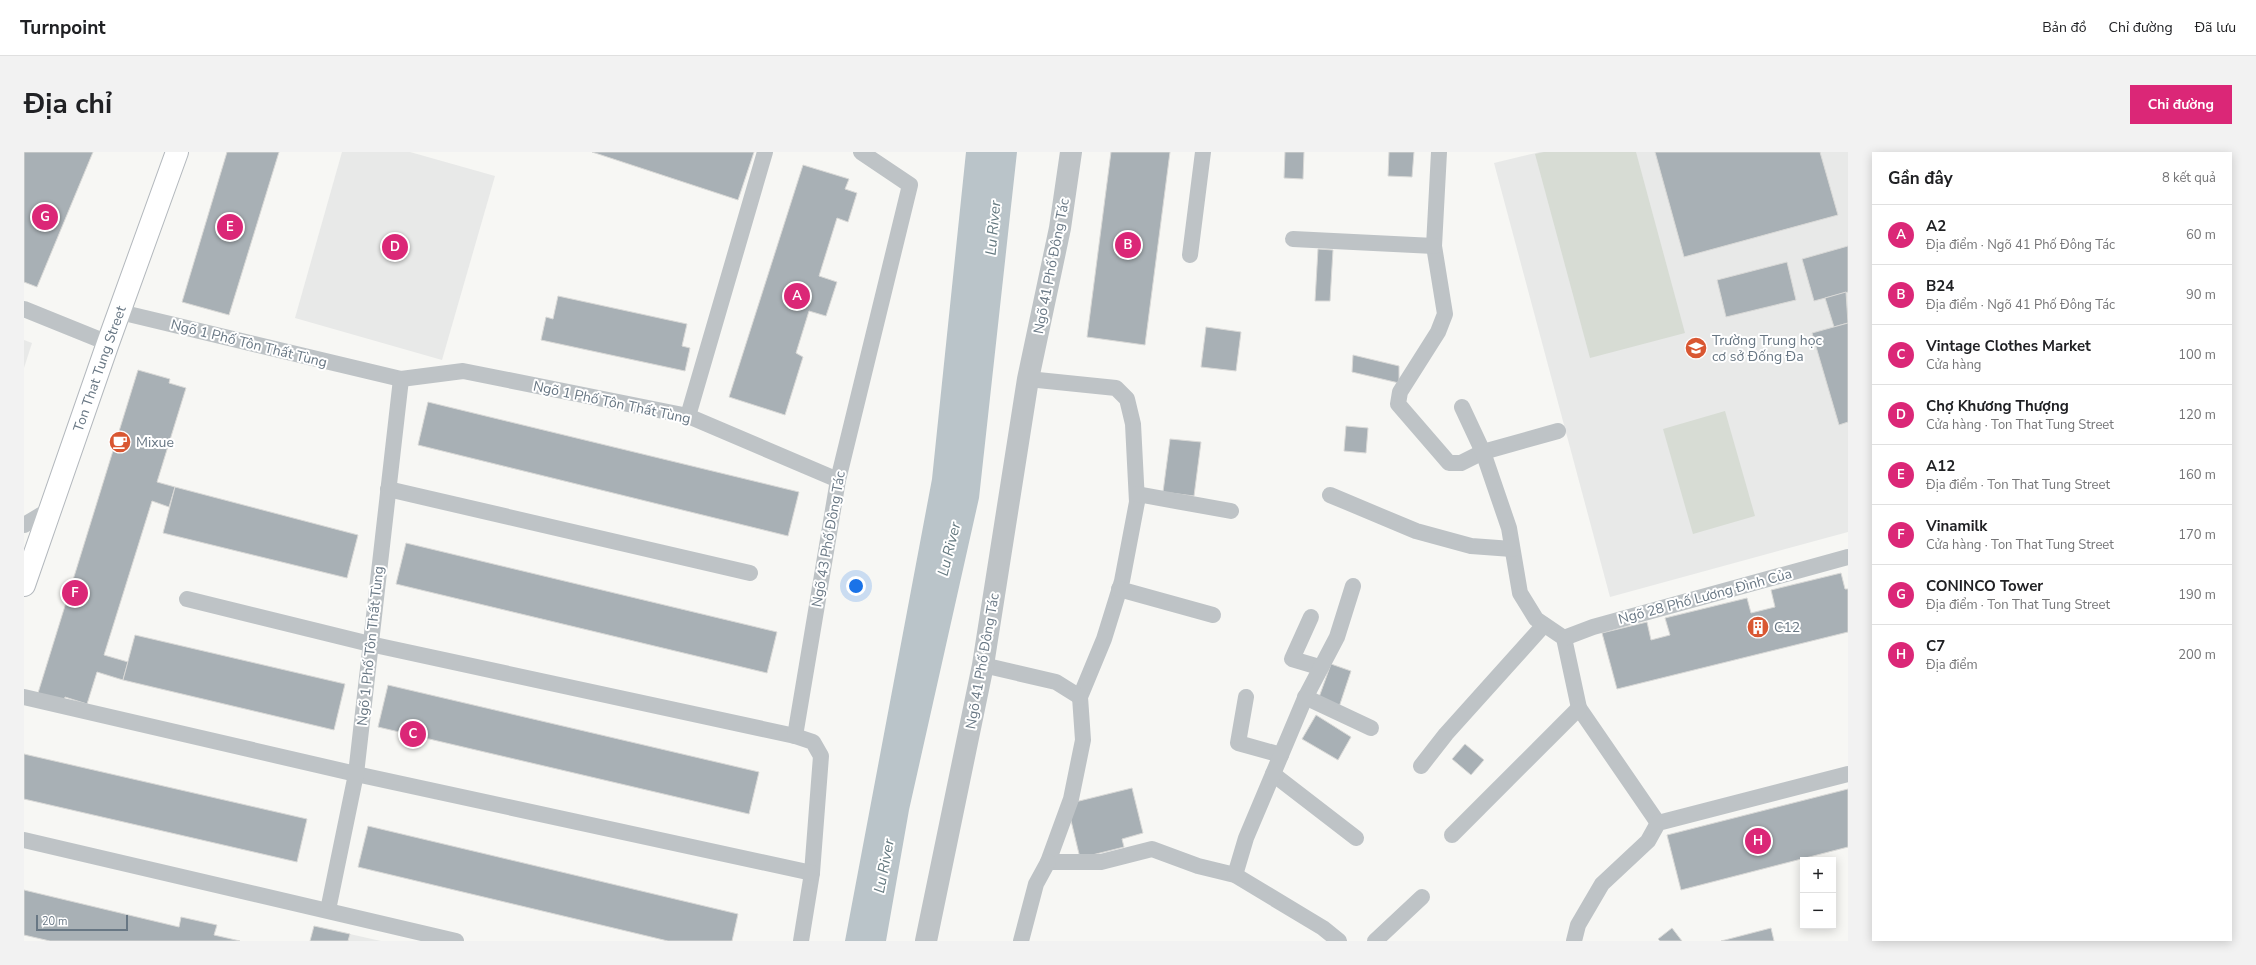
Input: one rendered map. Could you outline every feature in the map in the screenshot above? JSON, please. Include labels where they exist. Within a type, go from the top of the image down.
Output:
[{"type":"main road","name":"Ton That Tung Street","points":[[24,585],[52,508],[108,343],[177,152]]},
{"type":"street","name":"Ngõ 41 Phố Đông Tác","points":[[926,941],[984,665],[1028,379],[1060,228],[1071,152]]},
{"type":"lane","points":[[688,416],[765,152]]},
{"type":"lane","name":"Ngõ 43 Phố Đông Tác","points":[[795,736],[838,480],[910,185],[861,152]]},
{"type":"lane","points":[[1190,255],[1203,152]]},
{"type":"lane","points":[[1439,152],[1434,246],[1445,314],[1438,332],[1400,392],[1398,404],[1449,463],[1461,463],[1483,452],[1558,431]]},
{"type":"lane","points":[[1293,239],[1434,246]]},
{"type":"lane","points":[[24,309],[108,343]]},
{"type":"lane","name":"Ngõ 1 Phố Tôn Thất Tùng","points":[[120,312],[401,379],[464,371],[688,416],[838,480]]},
{"type":"lane","name":"Ngõ 1 Phố Tôn Thất Tùng","points":[[328,910],[356,774],[401,379]]},
{"type":"lane","points":[[1021,941],[1036,884],[1048,862],[1071,799],[1083,740],[1080,697],[1104,639],[1119,590],[1137,502],[1133,424],[1127,399],[1116,388],[1028,379]]},
{"type":"lane","points":[[1462,407],[1483,452],[1509,528],[1520,593],[1536,619],[1564,638],[1579,708],[1658,823]]},
{"type":"lane","points":[[388,489],[750,573]]},
{"type":"lane","points":[[1137,494],[1231,511]]},
{"type":"lane","points":[[1330,495],[1416,532],[1471,546],[1512,549]]},
{"type":"lane","points":[[24,525],[52,508]]},
{"type":"lane","name":"Ngõ 28 Phố Lương Đình Của","points":[[1564,638],[1593,627],[1848,557]]},
{"type":"lane","points":[[1235,875],[1246,838],[1305,697],[1337,637],[1353,586]]},
{"type":"lane","points":[[1119,590],[1213,615]]},
{"type":"lane","points":[[187,599],[370,644],[795,736],[813,742],[821,756],[812,874],[800,941]]},
{"type":"lane","points":[[1311,617],[1292,659],[1320,667]]},
{"type":"lane","points":[[1421,766],[1446,734],[1544,625]]},
{"type":"lane","points":[[984,665],[1056,682],[1080,697]]},
{"type":"lane","points":[[24,697],[356,774],[812,874]]},
{"type":"lane","points":[[1246,697],[1238,743],[1281,755]]},
{"type":"lane","points":[[1305,697],[1371,728]]},
{"type":"lane","points":[[1452,835],[1579,708]]},
{"type":"lane","points":[[1273,774],[1356,838]]},
{"type":"lane","points":[[1574,941],[1578,925],[1602,884],[1648,841],[1658,823],[1848,774]]},
{"type":"lane","points":[[24,840],[456,941]]},
{"type":"lane","points":[[1048,862],[1101,862],[1152,849],[1198,866],[1235,875],[1323,928],[1339,941]]},
{"type":"lane","points":[[1375,941],[1422,897]]},
{"type":"shaded area","points":[[342,152],[410,152],[495,176],[442,360],[295,318]]},
{"type":"shaded area","name":"Trường Trung học cơ sở Đống Đa","points":[[1540,152],[1848,152],[1848,532],[1610,597],[1494,163]]},
{"type":"shaded area","points":[[1544,152],[1636,152],[1685,333],[1590,358],[1535,154]]},
{"type":"shaded area","points":[[24,340],[32,343],[24,368]]},
{"type":"shaded area","points":[[1725,411],[1755,516],[1693,534],[1663,429]]},
{"type":"shaded area","points":[[314,926],[381,941],[310,941]]},
{"type":"water","name":"Lu River","points":[[966,152],[1017,152],[979,498],[909,810],[886,941],[845,941],[932,479]]},
{"type":"building","points":[[24,152],[93,152],[37,287],[24,282]]},
{"type":"building","points":[[227,152],[279,152],[229,315],[182,302]]},
{"type":"building","points":[[592,152],[754,152],[738,200]]},
{"type":"building","points":[[1111,152],[1170,152],[1145,345],[1087,337]]},
{"type":"building","points":[[1285,152],[1304,152],[1303,179],[1284,178]]},
{"type":"building","points":[[1389,152],[1414,152],[1412,177],[1388,176]]},
{"type":"building","points":[[1655,152],[1820,152],[1838,215],[1684,257]]},
{"type":"building","points":[[803,165],[849,179],[845,189],[857,193],[848,222],[837,218],[819,276],[837,282],[826,316],[809,311],[796,353],[803,357],[785,415],[729,397]]},
{"type":"building","points":[[1848,246],[1848,292],[1814,301],[1802,259]]},
{"type":"building","points":[[1318,249],[1333,250],[1330,301],[1315,301]]},
{"type":"building","points":[[1787,262],[1796,300],[1726,317],[1717,280]]},
{"type":"building","points":[[1846,292],[1848,323],[1834,327],[1825,298]]},
{"type":"building","points":[[558,296],[687,324],[682,346],[690,348],[685,371],[541,340],[546,317],[553,319]]},
{"type":"building","points":[[1848,323],[1848,422],[1839,425],[1812,333]]},
{"type":"building","points":[[1206,327],[1241,332],[1236,371],[1201,367]]},
{"type":"building","points":[[1353,355],[1399,366],[1399,383],[1352,372]]},
{"type":"building","points":[[138,370],[170,379],[169,383],[186,388],[157,482],[175,487],[169,507],[152,501],[104,655],[128,662],[123,680],[97,672],[87,704],[65,697],[64,701],[38,693]]},
{"type":"building","points":[[428,402],[799,492],[788,536],[418,445]]},
{"type":"building","points":[[1346,426],[1368,428],[1366,453],[1344,451]]},
{"type":"building","points":[[1170,439],[1201,442],[1194,496],[1163,492]]},
{"type":"building","points":[[175,487],[358,535],[347,578],[163,533]]},
{"type":"building","points":[[406,543],[777,632],[767,673],[396,584]]},
{"type":"building","name":"C12","points":[[1841,573],[1845,589],[1848,589],[1848,632],[1617,689],[1602,633],[1647,622],[1651,640],[1670,635],[1665,618],[1747,598],[1751,613],[1775,607],[1771,590]]},
{"type":"building","points":[[135,635],[345,684],[334,730],[123,680]]},
{"type":"building","points":[[1331,664],[1351,671],[1339,707],[1318,700]]},
{"type":"building","points":[[388,685],[759,772],[749,814],[378,727]]},
{"type":"building","points":[[1316,715],[1351,737],[1338,760],[1302,739]]},
{"type":"building","points":[[1465,744],[1484,760],[1471,775],[1452,759]]},
{"type":"building","points":[[24,754],[307,819],[297,862],[24,799]]},
{"type":"building","points":[[1132,788],[1143,833],[1122,839],[1124,847],[1080,858],[1067,804]]},
{"type":"building","points":[[1848,789],[1848,847],[1809,857],[1800,857],[1800,859],[1681,890],[1667,835]]},
{"type":"building","points":[[368,826],[738,914],[732,941],[668,941],[358,867]]},
{"type":"building","points":[[24,890],[179,927],[181,917],[217,925],[214,935],[240,941],[50,941],[24,935]]},
{"type":"building","points":[[314,926],[350,934],[348,941],[310,941]]},
{"type":"building","points":[[1672,928],[1682,941],[1660,941],[1658,939]]},
{"type":"building","points":[[1771,928],[1774,941],[1721,941]]},
{"type":"place","name":"CONINCO Tower","points":[[45,217]]},
{"type":"place","name":"A12","points":[[230,227]]},
{"type":"place","name":"B24","points":[[1128,245]]},
{"type":"place","name":"Chợ Khương Thượng","points":[[395,247]]},
{"type":"place","name":"A2","points":[[797,296]]},
{"type":"place","name":"Trường Trung học cơ sở Đống Đa","points":[[1696,348]]},
{"type":"place","name":"Mixue","points":[[120,442]]},
{"type":"place","name":"Vinamilk","points":[[75,593]]},
{"type":"place","name":"C12","points":[[1758,627]]},
{"type":"place","name":"Vintage Clothes Market","points":[[413,734]]},
{"type":"place","name":"C7","points":[[1758,841]]}]
